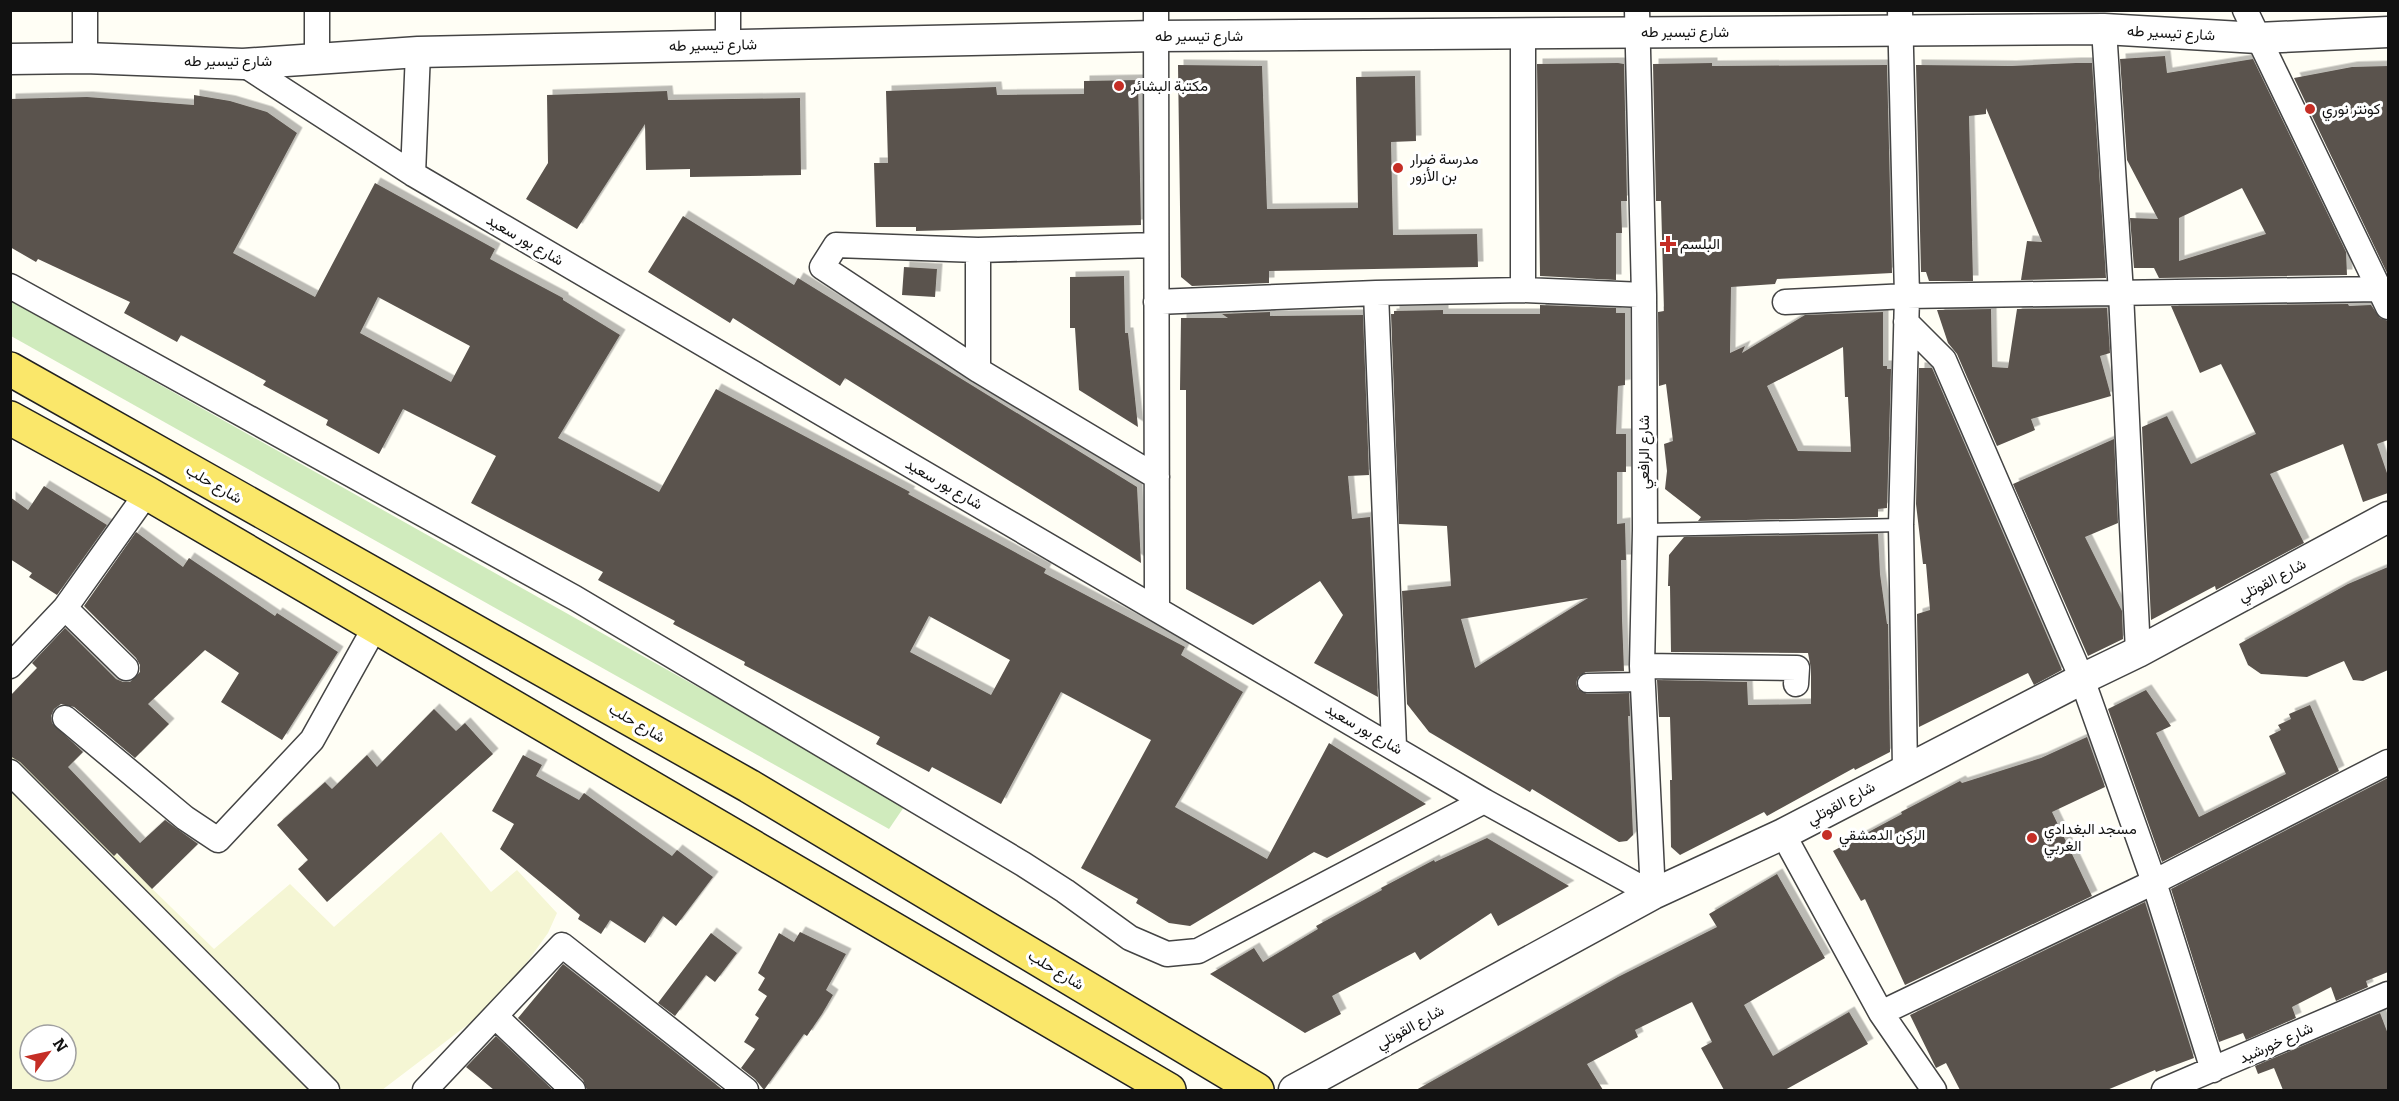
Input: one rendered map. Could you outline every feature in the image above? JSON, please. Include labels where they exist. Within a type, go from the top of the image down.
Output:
[{"type":"main road","name":"شارع حلب","points":[[10,369],[749,786],[1257,1090]]},
{"type":"main road","points":[[10,418],[147,493],[1169,1090]]},
{"type":"street","points":[[85,10],[85,58]]},
{"type":"street","points":[[317,10],[317,58]]},
{"type":"street","points":[[728,10],[728,44]]},
{"type":"street","points":[[1785,302],[1907,296],[2121,293],[2384,298],[2245,10]]},
{"type":"street","name":"شارع تيسير طه","points":[[10,59],[85,58],[243,64],[418,52],[728,44],[1156,23],[1523,34],[1638,21],[1900,21],[2258,38],[2388,32]]},
{"type":"street","name":"شارع الرافعي","points":[[1638,21],[1644,295],[1645,530],[1642,674],[1653,894]]},
{"type":"street","points":[[1900,21],[1907,296],[1901,525],[1905,769]]},
{"type":"street","points":[[1156,23],[1157,609]]},
{"type":"street","points":[[2104,29],[2121,293],[2138,652]]},
{"type":"street","points":[[1523,34],[1523,290]]},
{"type":"street","points":[[413,174],[418,52]]},
{"type":"street","name":"شارع بور سعيد","points":[[243,64],[413,174],[1394,746],[1484,801],[1653,894]]},
{"type":"street","points":[[1155,245],[978,250],[836,245],[822,267],[978,370],[1157,477]]},
{"type":"street","points":[[978,250],[978,370]]},
{"type":"street","points":[[10,286],[575,598],[1023,864],[1130,938],[1167,954],[1198,951],[1484,801]]},
{"type":"street","points":[[1156,302],[1376,293],[1523,290],[1644,295]]},
{"type":"street","points":[[1376,293],[1394,746]]},
{"type":"street","points":[[1906,322],[1944,360],[2082,678],[2154,882],[2213,1070]]},
{"type":"street","points":[[10,666],[65,608],[147,493]]},
{"type":"street","name":"شارع القوتلي","points":[[1294,1090],[1653,894],[1783,834],[2082,678],[2138,652],[2388,517]]},
{"type":"street","points":[[65,608],[126,668]]},
{"type":"street","points":[[64,718],[185,818],[218,840],[312,740],[375,627]]},
{"type":"street","points":[[1587,683],[1642,674],[1797,668],[1796,684]]},
{"type":"street","points":[[1881,1013],[2154,882],[2388,762]]},
{"type":"street","points":[[10,772],[327,1090]]},
{"type":"street","points":[[1783,834],[1881,1013],[1934,1090]]},
{"type":"street","points":[[425,1090],[562,945],[746,1090]]},
{"type":"street","name":"شارع خورشيد","points":[[2164,1090],[2192,1085],[2213,1070],[2388,994]]},
{"type":"street","points":[[495,1016],[573,1090]]},
{"type":"lane","points":[[1645,530],[1901,525]]},
{"type":"green space","points":[[11,301],[906,804],[889,829],[11,336]]},
{"type":"green space","points":[[10,750],[214,949],[290,884],[334,927],[441,832],[491,892],[517,870],[557,913],[548,933],[499,1001],[382,1090],[11,1090]]},
{"type":"building","points":[[2165,56],[2167,73],[2253,59],[2346,252],[2347,275],[2159,278],[2154,268],[2134,268],[2130,218],[2158,219],[2127,160],[2120,59]],"holes":[[[2242,188],[2266,234],[2179,261],[2179,218]]]},
{"type":"building","points":[[2092,63],[2106,278],[2021,280],[2027,241],[2042,242],[1986,108],[1986,114],[1969,116],[1973,281],[1929,281],[1926,272],[1921,272],[1916,65],[2011,66]]},
{"type":"building","points":[[1537,64],[1624,64],[1627,201],[1621,201],[1622,233],[1616,233],[1616,280],[1540,276]]},
{"type":"building","points":[[1653,64],[1887,65],[1892,273],[1777,279],[1775,284],[1731,287],[1730,353],[1745,346],[1742,353],[1805,315],[1883,312],[1883,366],[1891,369],[1887,508],[1878,509],[1878,517],[1698,521],[1701,517],[1665,489],[1667,471],[1664,444],[1673,441],[1666,384],[1659,386],[1658,312],[1664,311],[1661,201],[1656,201]],"holes":[[[1843,347],[1845,397],[1848,397],[1851,452],[1798,451],[1767,386]]]},
{"type":"building","points":[[1178,65],[1262,66],[1267,209],[1358,208],[1356,77],[1415,76],[1416,141],[1391,142],[1393,235],[1477,234],[1478,267],[1269,271],[1269,283],[1192,286],[1181,277]]},
{"type":"building","points":[[2388,66],[2388,275],[2294,78],[2352,67]]},
{"type":"building","points":[[1138,80],[1141,225],[916,231],[916,227],[876,227],[874,163],[888,163],[886,91],[996,87],[997,95],[1084,94],[1084,81]]},
{"type":"building","points":[[667,91],[668,100],[800,98],[801,175],[690,177],[690,169],[646,170],[645,124],[577,229],[526,199],[548,163],[547,95]]},
{"type":"building","points":[[194,95],[230,101],[267,112],[297,133],[233,253],[315,297],[375,183],[495,249],[490,259],[563,298],[620,335],[558,438],[659,492],[716,389],[910,492],[908,494],[1046,569],[1044,573],[1185,647],[1181,655],[1243,692],[1175,807],[1267,859],[1329,743],[1426,804],[1327,858],[1314,852],[1190,926],[1169,923],[1136,903],[1138,899],[1081,868],[1151,740],[1061,692],[1001,804],[932,767],[929,772],[876,744],[880,737],[744,665],[745,662],[673,624],[675,621],[598,580],[603,572],[471,503],[496,456],[403,409],[379,454],[326,425],[328,420],[263,385],[266,381],[181,335],[177,342],[124,313],[130,302],[38,259],[36,262],[10,247],[10,99],[87,97],[194,105]],"holes":[[[378,297],[470,346],[451,382],[360,333]],[[929,616],[1010,660],[991,695],[910,652]]]},
{"type":"building","points":[[683,216],[794,285],[798,278],[1137,487],[1141,563],[845,378],[840,386],[733,318],[730,323],[648,272]]},
{"type":"building","points":[[904,267],[937,269],[935,297],[902,295]]},
{"type":"building","points":[[1124,276],[1125,333],[1128,333],[1138,427],[1079,390],[1075,328],[1070,328],[1070,277]]},
{"type":"building","points":[[2348,304],[2349,306],[2371,305],[2380,318],[2388,321],[2388,440],[2377,444],[2388,476],[2388,493],[2363,502],[2343,444],[2270,474],[2304,543],[2216,590],[2215,586],[2151,620],[2142,427],[2167,416],[2191,464],[2256,434],[2221,364],[2200,373],[2171,306]]},
{"type":"building","points":[[1540,305],[1616,308],[1616,313],[1625,313],[1625,385],[1618,386],[1616,434],[1626,434],[1626,472],[1617,472],[1617,524],[1625,523],[1626,560],[1621,560],[1622,619],[1624,671],[1628,671],[1586,672],[1578,677],[1576,683],[1578,689],[1587,694],[1629,693],[1633,835],[1627,841],[1619,842],[1532,789],[1530,792],[1429,732],[1407,704],[1402,591],[1451,586],[1447,526],[1399,524],[1391,314],[1394,314],[1394,311],[1443,310],[1443,314],[1540,314]],"holes":[[[1588,598],[1475,668],[1461,619]]]},
{"type":"building","points":[[2107,308],[2110,353],[2100,356],[2111,396],[2031,419],[2035,430],[1997,446],[1957,354],[1948,343],[1937,310],[1991,309],[1992,367],[2008,368],[2017,309]]},
{"type":"building","points":[[1270,312],[1270,316],[1363,315],[1369,475],[1348,476],[1352,519],[1370,517],[1378,697],[1314,663],[1343,615],[1320,581],[1253,625],[1186,589],[1186,390],[1180,390],[1181,318],[1228,318],[1222,314]]},
{"type":"building","points":[[1919,368],[1932,368],[2062,670],[2034,685],[2028,673],[1919,727],[1917,614],[1930,610],[1926,564],[1923,564],[1916,504]]},
{"type":"building","points":[[2114,439],[2118,523],[2085,537],[2122,611],[2123,639],[2088,656],[2013,484]]},
{"type":"building","points":[[44,486],[107,525],[57,595],[29,577],[32,573],[10,559],[10,497],[28,510]]},
{"type":"building","points":[[136,532],[183,567],[189,558],[275,616],[277,613],[338,652],[282,740],[221,702],[239,673],[205,650],[148,704],[169,724],[135,758],[74,707],[61,704],[54,709],[51,716],[52,723],[83,752],[68,767],[140,843],[165,820],[198,844],[152,889],[117,853],[114,856],[20,762],[10,756],[10,696],[37,668],[32,663],[65,628],[116,679],[130,682],[140,672],[140,665],[136,658],[84,606]]},
{"type":"building","points":[[1878,534],[1880,574],[1888,624],[1890,752],[1855,770],[1854,768],[1767,816],[1764,812],[1680,855],[1671,847],[1670,717],[1659,717],[1657,680],[1747,682],[1748,705],[1811,704],[1811,669],[1808,653],[1671,652],[1669,555],[1684,537]]},
{"type":"building","points":[[2388,567],[2388,670],[2363,681],[2353,680],[2344,661],[2307,677],[2261,674],[2248,665],[2239,644],[2348,584]]},
{"type":"building","points":[[2146,690],[2171,726],[2156,733],[2199,817],[2286,774],[2269,736],[2281,730],[2278,725],[2291,719],[2289,714],[2310,705],[2339,771],[2162,862],[2108,709]]},
{"type":"building","points":[[434,709],[456,731],[465,723],[493,754],[327,902],[298,869],[308,860],[277,825],[325,782],[332,789],[367,755],[377,767]]},
{"type":"building","points":[[2087,737],[2105,787],[2052,812],[2092,896],[1905,985],[1865,899],[1861,901],[1833,851],[1960,781],[1962,783],[2041,758]]},
{"type":"building","points":[[523,755],[542,765],[536,776],[579,800],[584,793],[672,856],[677,850],[713,877],[676,926],[663,916],[645,943],[610,920],[601,934],[578,919],[580,915],[500,849],[514,824],[492,811]]},
{"type":"building","points":[[2388,778],[2388,972],[2366,981],[2368,987],[2336,1001],[2331,987],[2292,1007],[2296,1018],[2246,1040],[2243,1033],[2219,1042],[2171,889]]},
{"type":"building","points":[[1487,838],[1569,886],[1498,926],[1491,913],[1420,960],[1415,952],[1332,996],[1341,1014],[1305,1033],[1210,974],[1254,948],[1263,962],[1318,929],[1316,926],[1382,890],[1381,888],[1434,860],[1435,862]]},
{"type":"building","points":[[1777,874],[1825,958],[1744,1005],[1773,1056],[1849,1012],[1868,1044],[1785,1090],[1724,1090],[1701,1048],[1712,1042],[1692,1002],[1635,1030],[1638,1037],[1587,1064],[1603,1090],[1416,1090],[1618,977],[1717,927],[1709,914]]},
{"type":"building","points":[[2145,902],[2194,1058],[2156,1072],[2155,1070],[2107,1090],[1960,1090],[1946,1063],[1936,1068],[1910,1015]]},
{"type":"building","points":[[800,932],[846,954],[826,990],[833,995],[822,1014],[807,1036],[804,1034],[764,1090],[741,1068],[755,1049],[744,1042],[759,1018],[755,1015],[767,996],[758,990],[765,978],[758,973],[779,933],[794,942]]},
{"type":"building","points":[[711,933],[737,953],[715,982],[706,975],[675,1016],[658,1003]]},
{"type":"building","points":[[563,964],[723,1090],[587,1090],[583,1080],[518,1018]]},
{"type":"building","points":[[2380,1013],[2388,1034],[2388,1090],[2283,1090],[2274,1068],[2258,1074],[2255,1066]]},
{"type":"building","points":[[496,1036],[553,1090],[494,1090],[466,1067]]},
{"type":"place","name":"مكتبة البشائر","points":[[1119,86]]},
{"type":"place","name":"كونتر نوري","points":[[2310,109]]},
{"type":"place","name":"مدرسة ضرار بن الأزور","points":[[1398,168]]},
{"type":"place","name":"البلسم","points":[[1668,244]]},
{"type":"place","name":"الركن الدمشقي","points":[[1827,835]]},
{"type":"place","name":"مسجد البغدادي الغربي","points":[[2032,838]]}]
